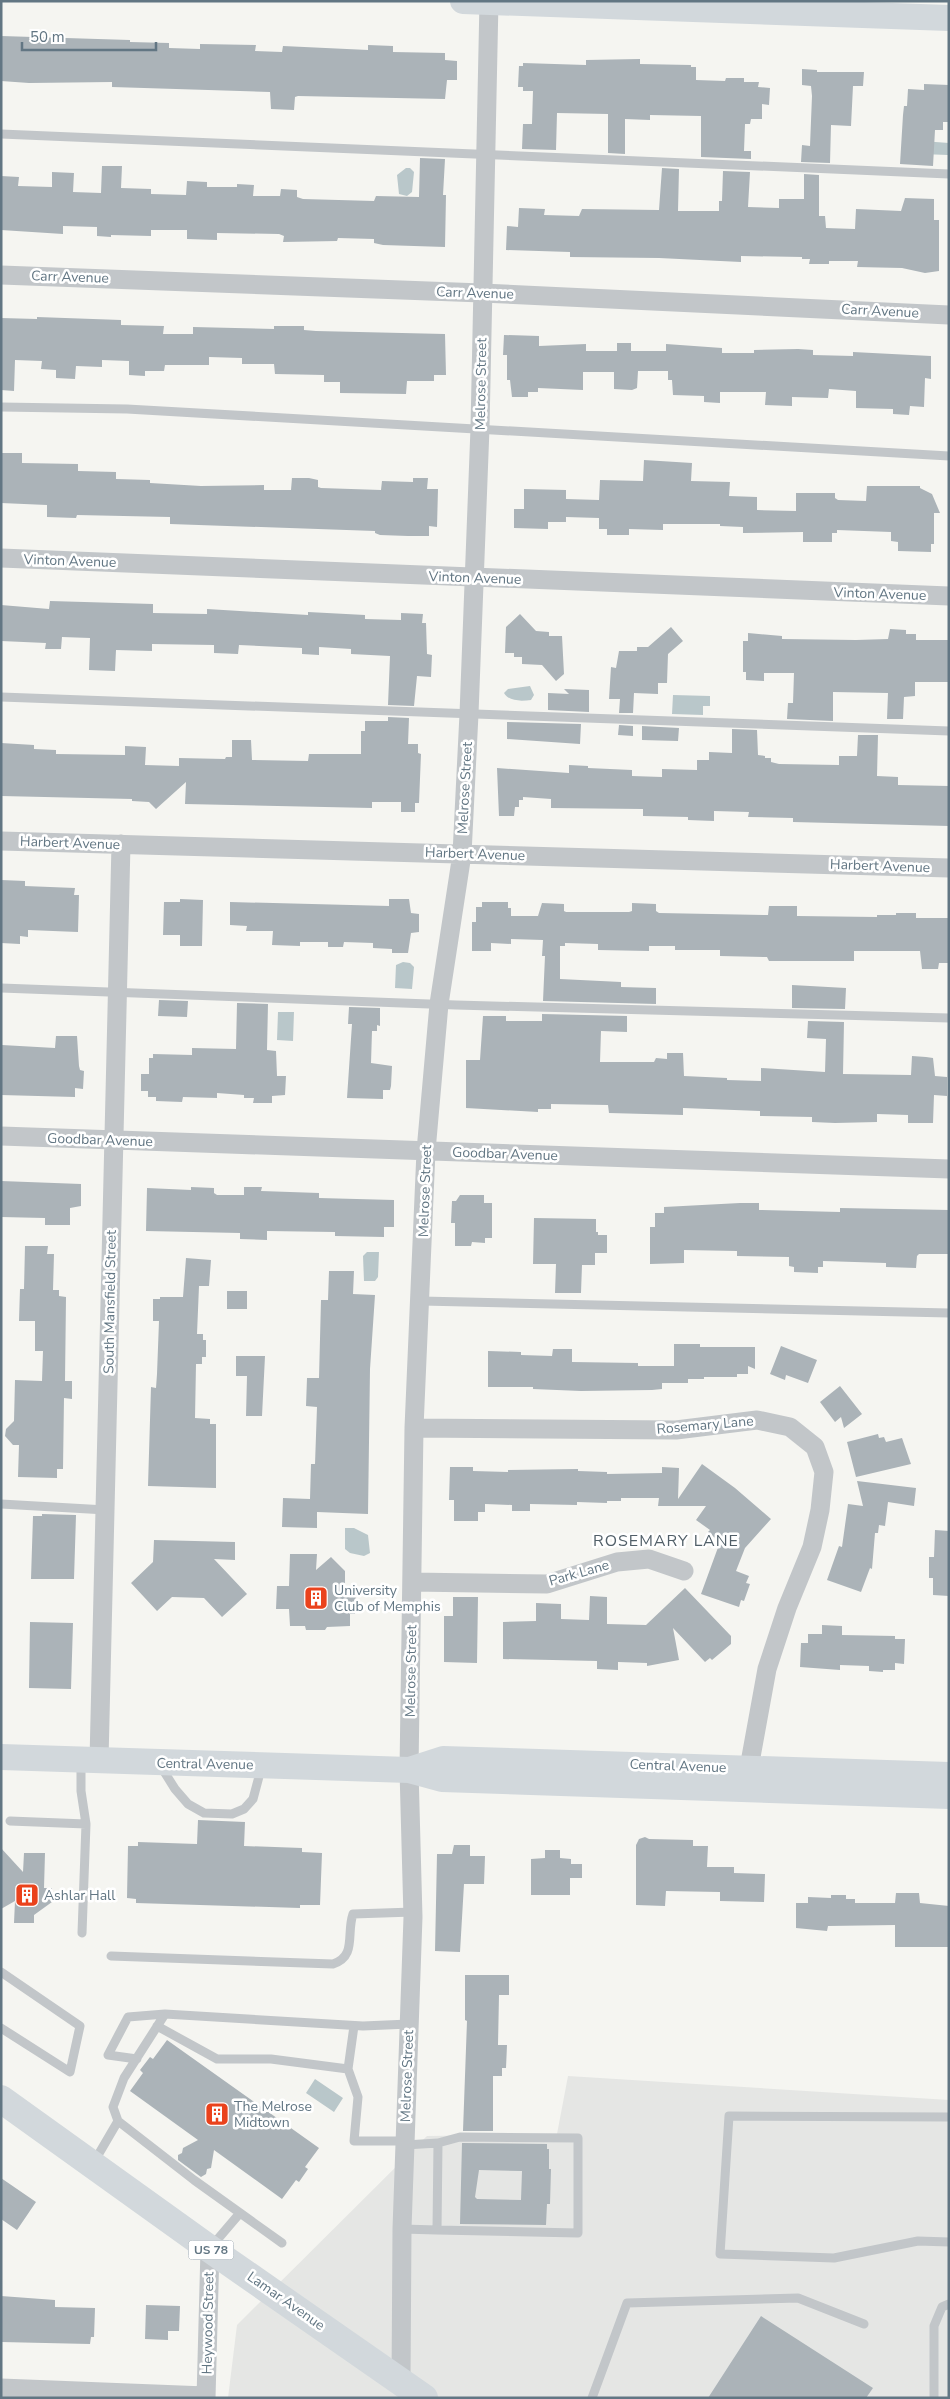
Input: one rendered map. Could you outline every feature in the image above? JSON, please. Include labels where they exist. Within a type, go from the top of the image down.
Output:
[{"type":"main road","points":[[480,2],[949,18]]},
{"type":"main road","name":"Central Avenue","points":[[1,1757],[410,1770],[443,1759],[747,1778],[949,1796]]},
{"type":"main road","name":"Central Avenue","points":[[747,1778],[949,1775]]},
{"type":"main road","name":"Lamar Avenue","points":[[1,2099],[210,2249],[424,2398]]},
{"type":"street","name":"Melrose Street","points":[[401,2382],[402,2229],[413,1912],[410,1770],[414,1428],[426,1151],[439,1004],[462,854],[469,714],[480,428],[485,154],[480,2]]},
{"type":"street","name":"Carr Avenue","points":[[1,275],[482,293],[949,315]]},
{"type":"street","name":"Vinton Avenue","points":[[1,558],[949,596]]},
{"type":"street","name":"Harbert Avenue","points":[[1,841],[949,868]]},
{"type":"street","name":"South Mansfield Street","points":[[90,1760],[106,1510],[121,844]]},
{"type":"street","name":"Goodbar Avenue","points":[[1,1136],[949,1169]]},
{"type":"street","name":"Rosemary Lane","points":[[414,1428],[676,1430],[757,1420],[790,1427],[815,1448],[824,1472],[820,1510],[812,1547],[787,1608],[768,1669],[747,1778]]},
{"type":"street","name":"Park Lane","points":[[412,1582],[547,1584],[617,1562],[648,1559],[684,1571]]},
{"type":"street","name":"Heywood Street","points":[[206,2397],[210,2249]]},
{"type":"street","points":[[1,2388],[206,2397]]},
{"type":"lane","points":[[1,134],[949,174]]},
{"type":"lane","points":[[1,407],[127,409],[480,428],[868,453],[949,456]]},
{"type":"lane","points":[[1,698],[949,730]]},
{"type":"lane","points":[[1,988],[439,1004],[949,1018]]},
{"type":"lane","points":[[420,1301],[949,1313]]},
{"type":"lane","points":[[1,1504],[106,1510]]},
{"type":"lane","points":[[82,1933],[86,1824],[81,1791],[90,1760]]},
{"type":"lane","points":[[159,1763],[175,1789],[188,1804],[204,1813],[232,1814],[244,1809],[253,1799],[262,1765]]},
{"type":"lane","points":[[10,1821],[86,1824]]},
{"type":"lane","points":[[111,1956],[333,1964],[343,1961],[348,1954],[354,1914],[413,1912]]},
{"type":"lane","points":[[1,1972],[80,2026],[70,2072],[1,2028]]},
{"type":"lane","points":[[137,2059],[108,2055],[128,2017],[165,2014],[354,2026],[408,2024]]},
{"type":"lane","points":[[165,2014],[124,2078],[113,2107],[118,2122],[194,2180],[282,2243]]},
{"type":"lane","points":[[157,2026],[217,2059],[270,2059],[348,2069]]},
{"type":"lane","points":[[354,2026],[348,2069],[358,2097],[354,2140],[438,2143],[460,2137],[578,2138],[578,2233],[402,2229]]},
{"type":"lane","points":[[949,2118],[729,2116],[720,2254],[834,2258],[918,2241],[949,2242]]},
{"type":"lane","points":[[92,2164],[118,2122]]},
{"type":"lane","points":[[437,2230],[438,2143]]},
{"type":"lane","points":[[210,2249],[240,2213]]},
{"type":"lane","points":[[592,2398],[627,2303],[798,2298],[864,2324]]},
{"type":"lane","points":[[934,2398],[934,2326],[942,2307],[949,2304]]},
{"type":"shaded area","points":[[922,141],[949,143],[948,155],[921,154]]},
{"type":"shaded area","points":[[406,168],[410,168],[414,172],[412,192],[407,196],[399,194],[397,175]]},
{"type":"shaded area","points":[[530,686],[534,695],[531,700],[520,701],[512,699],[504,693],[508,689]]},
{"type":"shaded area","points":[[673,695],[710,696],[710,706],[703,706],[703,715],[672,714]]},
{"type":"shaded area","points":[[403,962],[410,963],[414,967],[412,989],[395,988],[396,965]]},
{"type":"shaded area","points":[[278,1012],[294,1012],[293,1041],[277,1040]]},
{"type":"shaded area","points":[[367,1252],[379,1252],[378,1277],[375,1281],[364,1281],[363,1256]]},
{"type":"shaded area","points":[[345,1528],[354,1528],[368,1535],[370,1553],[364,1556],[350,1553],[345,1549]]},
{"type":"shaded area","points":[[568,2076],[949,2100],[949,2398],[228,2398],[237,2325],[427,2136],[557,2134]]},
{"type":"shaded area","points":[[315,2079],[343,2098],[334,2112],[306,2093]]},
{"type":"building","points":[[1,36],[130,40],[130,42],[169,43],[169,48],[200,49],[200,44],[256,45],[255,51],[282,52],[283,46],[368,50],[368,45],[393,46],[393,52],[445,53],[445,60],[457,61],[457,80],[447,80],[445,99],[298,96],[295,97],[294,110],[271,109],[270,92],[112,87],[112,82],[29,83],[1,81]]},
{"type":"building","points":[[640,59],[640,64],[691,65],[691,67],[696,67],[696,80],[725,81],[726,78],[744,78],[744,82],[759,82],[758,87],[770,88],[769,105],[762,104],[762,119],[751,119],[750,124],[745,124],[744,151],[751,151],[751,159],[701,157],[701,116],[650,115],[650,120],[625,119],[625,154],[608,153],[608,114],[557,113],[556,150],[522,149],[523,124],[532,124],[533,91],[523,91],[523,87],[518,87],[519,66],[523,66],[523,63],[586,65],[586,60]]},
{"type":"building","points":[[802,69],[817,70],[817,72],[864,72],[863,86],[853,86],[851,126],[831,125],[830,163],[801,162],[802,145],[810,146],[812,96],[811,86],[802,85]]},
{"type":"building","points":[[924,84],[949,85],[949,122],[943,122],[943,130],[935,130],[933,166],[900,164],[903,115],[904,106],[907,106],[908,89],[924,90]]},
{"type":"building","points":[[420,158],[445,159],[443,195],[446,195],[445,247],[383,245],[374,243],[374,239],[338,238],[337,241],[283,242],[284,236],[279,234],[217,233],[217,240],[187,239],[187,230],[151,230],[151,236],[111,235],[111,237],[97,236],[97,227],[63,226],[63,234],[1,230],[1,176],[19,177],[18,186],[52,187],[52,172],[74,173],[73,192],[101,193],[102,166],[122,166],[121,188],[151,189],[151,194],[186,195],[187,181],[207,182],[207,187],[237,187],[237,184],[254,185],[253,196],[280,196],[281,189],[297,190],[297,197],[303,199],[374,201],[376,196],[419,197]]},
{"type":"building","points":[[662,168],[679,169],[678,211],[719,211],[719,201],[722,201],[723,171],[750,172],[748,207],[779,208],[779,199],[804,199],[804,174],[819,175],[819,216],[825,216],[826,228],[855,229],[856,209],[901,211],[905,198],[934,199],[934,220],[939,220],[939,271],[925,273],[902,268],[857,267],[858,261],[829,261],[829,264],[809,264],[810,259],[802,259],[802,257],[741,256],[741,262],[659,258],[570,257],[570,252],[506,250],[507,226],[518,227],[519,208],[545,209],[544,215],[579,216],[582,209],[659,210]]},
{"type":"building","points":[[37,317],[121,320],[121,325],[164,326],[163,334],[193,334],[193,327],[274,329],[274,326],[304,326],[304,330],[316,331],[445,334],[446,375],[434,375],[434,381],[407,381],[406,394],[340,393],[340,382],[324,382],[324,375],[275,374],[274,364],[242,364],[242,358],[209,357],[209,365],[165,365],[164,371],[145,371],[145,376],[129,375],[129,361],[102,360],[102,367],[76,366],[75,379],[56,378],[56,370],[41,369],[42,361],[15,360],[14,391],[1,390],[1,318],[37,319]]},
{"type":"building","points":[[504,335],[539,336],[539,346],[586,344],[586,351],[617,351],[617,343],[631,343],[631,351],[666,351],[666,344],[722,348],[722,353],[754,353],[754,350],[798,349],[813,350],[813,355],[853,356],[853,352],[931,356],[931,379],[925,378],[924,407],[910,406],[909,415],[893,414],[893,409],[856,408],[856,391],[829,389],[828,398],[792,397],[792,406],[765,405],[766,392],[720,392],[720,403],[704,402],[704,396],[673,395],[672,380],[668,380],[668,371],[638,371],[637,388],[632,390],[614,389],[614,372],[583,372],[583,390],[538,388],[538,392],[528,392],[528,397],[512,397],[510,380],[507,380],[507,355],[503,355]]},
{"type":"building","points":[[1,453],[22,453],[22,463],[78,464],[78,471],[116,472],[116,479],[150,480],[150,483],[201,486],[264,485],[264,490],[291,490],[292,478],[318,480],[318,487],[321,488],[381,490],[382,481],[413,482],[413,478],[428,478],[427,489],[438,489],[437,527],[429,526],[429,536],[408,536],[380,535],[375,533],[375,531],[170,524],[170,517],[77,515],[76,518],[47,517],[47,505],[1,503]]},
{"type":"building","points":[[644,460],[692,463],[691,481],[730,482],[729,496],[757,497],[757,510],[796,511],[796,493],[835,493],[835,498],[838,500],[866,501],[867,486],[920,486],[920,488],[932,494],[940,513],[934,513],[934,544],[931,544],[931,552],[898,551],[898,542],[891,541],[891,532],[837,530],[837,533],[832,533],[832,542],[803,542],[803,532],[743,533],[743,527],[720,526],[720,524],[663,524],[663,530],[629,529],[629,535],[607,535],[607,529],[599,529],[599,518],[566,517],[566,522],[548,522],[548,529],[514,528],[514,509],[524,509],[524,489],[566,490],[566,499],[599,500],[600,480],[643,481]]},
{"type":"building","points":[[50,601],[153,604],[153,613],[207,614],[207,609],[308,615],[308,612],[365,615],[365,619],[401,620],[401,613],[423,614],[422,623],[426,623],[427,654],[432,655],[431,677],[417,676],[414,706],[388,705],[390,656],[351,654],[351,649],[319,647],[319,655],[302,654],[302,648],[239,645],[238,654],[214,653],[214,645],[152,644],[152,651],[116,650],[115,671],[89,670],[90,638],[62,637],[61,649],[45,649],[46,643],[1,641],[1,605],[49,609]]},
{"type":"building","points":[[520,614],[536,631],[549,632],[549,636],[562,636],[564,674],[556,681],[542,665],[522,664],[522,657],[514,657],[514,653],[505,653],[506,627]]},
{"type":"building","points":[[671,627],[683,641],[668,654],[667,683],[658,683],[658,694],[634,693],[633,713],[619,713],[620,699],[609,699],[611,667],[616,668],[619,651],[637,651],[637,647],[648,647]]},
{"type":"building","points":[[890,629],[906,630],[906,634],[916,634],[916,640],[949,640],[949,682],[915,682],[915,696],[904,697],[903,719],[887,719],[888,693],[833,692],[833,721],[787,719],[788,703],[793,703],[794,673],[764,673],[764,681],[746,680],[746,672],[743,672],[743,641],[748,641],[748,633],[782,636],[782,639],[856,640],[888,639]]},
{"type":"building","points":[[564,689],[589,690],[589,712],[548,710],[548,693],[569,694]]},
{"type":"building","points":[[388,717],[409,718],[408,744],[418,744],[418,753],[421,754],[419,803],[415,803],[415,812],[401,812],[401,802],[372,802],[372,808],[185,804],[186,782],[156,809],[149,802],[132,801],[132,799],[1,796],[1,743],[34,745],[34,749],[56,750],[56,754],[125,755],[125,746],[146,747],[145,765],[179,766],[179,758],[225,759],[226,757],[232,757],[232,740],[251,740],[252,760],[308,761],[309,754],[361,754],[361,731],[365,731],[365,721],[388,721]]},
{"type":"building","points":[[507,722],[581,724],[580,744],[507,739]]},
{"type":"building","points":[[619,725],[633,726],[633,736],[618,735]]},
{"type":"building","points":[[642,726],[679,728],[678,741],[642,740]]},
{"type":"building","points":[[732,729],[757,730],[758,755],[771,758],[771,762],[779,764],[839,765],[839,756],[857,756],[858,735],[878,735],[877,776],[898,777],[898,785],[949,786],[949,826],[793,822],[793,818],[748,817],[749,812],[714,811],[714,821],[688,820],[688,817],[643,816],[643,809],[551,808],[551,799],[523,797],[523,800],[519,800],[519,807],[515,807],[514,816],[499,816],[497,768],[569,773],[569,765],[588,766],[588,768],[632,770],[632,776],[662,777],[662,769],[697,770],[697,760],[709,760],[709,752],[732,753]]},
{"type":"building","points":[[1,880],[25,881],[25,886],[75,888],[74,895],[79,895],[78,932],[28,930],[28,937],[20,936],[20,944],[1,943]]},
{"type":"building","points":[[180,899],[203,900],[202,946],[180,946],[180,935],[163,935],[164,902],[180,902]]},
{"type":"building","points":[[389,899],[409,899],[411,913],[419,914],[419,932],[411,933],[408,953],[392,953],[392,949],[373,948],[373,943],[344,942],[343,947],[328,947],[328,942],[300,942],[300,946],[272,945],[273,931],[246,931],[247,926],[230,925],[230,902],[389,906]]},
{"type":"building","points":[[482,902],[508,902],[508,908],[511,908],[511,916],[538,916],[542,903],[564,904],[564,911],[566,912],[629,912],[632,911],[632,903],[656,904],[656,911],[659,913],[768,915],[769,906],[797,906],[797,916],[877,917],[877,915],[896,915],[896,913],[916,913],[916,918],[949,918],[949,963],[939,963],[938,969],[922,969],[920,951],[854,951],[854,961],[769,961],[767,957],[720,956],[720,950],[675,950],[675,946],[649,946],[649,951],[598,950],[598,944],[565,943],[565,946],[560,946],[560,979],[621,982],[621,987],[656,988],[656,1004],[543,1001],[545,956],[542,956],[543,940],[511,939],[511,944],[491,943],[491,951],[472,951],[472,922],[476,922],[476,907],[482,907]]},
{"type":"building","points":[[792,985],[846,988],[845,1009],[792,1008]]},
{"type":"building","points":[[159,1000],[188,1001],[187,1017],[158,1016]]},
{"type":"building","points":[[237,1003],[268,1004],[267,1050],[276,1051],[277,1076],[286,1076],[285,1095],[272,1096],[272,1103],[253,1103],[254,1098],[244,1098],[244,1095],[217,1093],[217,1098],[183,1097],[182,1102],[156,1101],[156,1097],[148,1097],[148,1091],[141,1091],[141,1074],[149,1074],[149,1058],[153,1058],[153,1054],[192,1055],[192,1048],[236,1049]]},
{"type":"building","points":[[349,1007],[380,1008],[380,1026],[377,1025],[377,1031],[372,1031],[371,1063],[392,1066],[390,1090],[383,1090],[383,1099],[347,1098],[352,1024],[348,1024]]},
{"type":"building","points":[[542,1014],[627,1016],[627,1032],[601,1031],[600,1062],[654,1062],[656,1058],[667,1059],[667,1053],[683,1053],[684,1076],[761,1081],[761,1068],[825,1072],[826,1039],[807,1038],[808,1021],[844,1022],[843,1074],[911,1075],[912,1056],[933,1058],[935,1076],[947,1077],[947,1096],[934,1095],[933,1123],[908,1123],[908,1115],[877,1114],[877,1122],[835,1123],[812,1122],[812,1117],[760,1116],[760,1111],[683,1108],[683,1115],[609,1113],[608,1105],[551,1104],[551,1109],[538,1109],[538,1112],[466,1108],[466,1060],[480,1060],[483,1016],[506,1016],[506,1021],[542,1021]]},
{"type":"building","points":[[56,1036],[77,1036],[79,1066],[80,1070],[84,1071],[83,1089],[75,1088],[75,1097],[1,1095],[2,1045],[55,1048]]},
{"type":"building","points":[[1,1181],[81,1184],[81,1206],[70,1208],[70,1225],[45,1225],[45,1218],[1,1217]]},
{"type":"building","points":[[191,1187],[214,1188],[214,1193],[217,1195],[244,1195],[244,1187],[262,1187],[261,1191],[319,1193],[319,1198],[394,1200],[394,1227],[384,1227],[384,1237],[335,1236],[335,1232],[267,1231],[267,1240],[240,1239],[240,1233],[146,1231],[147,1188],[191,1190]]},
{"type":"building","points":[[460,1195],[484,1195],[484,1203],[492,1203],[492,1238],[485,1238],[485,1243],[472,1242],[471,1246],[455,1246],[455,1223],[451,1223],[452,1201],[456,1201]]},
{"type":"building","points":[[759,1203],[759,1210],[840,1212],[840,1208],[949,1210],[949,1254],[919,1254],[917,1256],[916,1268],[886,1267],[886,1263],[823,1261],[823,1267],[818,1267],[818,1273],[794,1272],[794,1267],[789,1266],[789,1257],[737,1256],[737,1251],[684,1250],[684,1263],[650,1264],[650,1227],[655,1227],[655,1213],[664,1213],[664,1207]]},
{"type":"building","points":[[534,1218],[596,1219],[596,1232],[598,1232],[598,1235],[607,1235],[607,1253],[595,1253],[595,1265],[582,1265],[581,1293],[555,1293],[556,1264],[533,1264]]},
{"type":"building","points":[[25,1246],[48,1246],[47,1254],[54,1254],[53,1290],[59,1290],[59,1296],[66,1297],[65,1381],[72,1381],[72,1399],[64,1398],[63,1469],[57,1469],[57,1478],[18,1477],[19,1445],[13,1445],[5,1436],[6,1429],[14,1421],[15,1380],[42,1381],[43,1351],[35,1351],[35,1321],[19,1321],[20,1289],[24,1289]]},
{"type":"building","points":[[186,1258],[211,1260],[209,1286],[199,1286],[197,1334],[203,1334],[203,1340],[206,1340],[206,1357],[202,1357],[202,1364],[196,1364],[195,1418],[210,1419],[210,1424],[216,1424],[216,1488],[148,1486],[151,1387],[156,1388],[159,1321],[153,1321],[153,1299],[160,1299],[160,1297],[183,1297]]},
{"type":"building","points":[[329,1271],[354,1271],[353,1294],[375,1295],[370,1369],[368,1514],[317,1512],[317,1528],[282,1527],[283,1498],[310,1499],[311,1464],[315,1464],[317,1407],[306,1406],[307,1378],[319,1378],[321,1300],[328,1300]]},
{"type":"building","points":[[227,1291],[247,1291],[247,1309],[227,1309]]},
{"type":"building","points":[[674,1344],[700,1344],[700,1347],[755,1347],[755,1369],[748,1366],[748,1374],[737,1374],[737,1377],[704,1377],[704,1379],[688,1379],[688,1383],[662,1383],[662,1389],[652,1390],[581,1391],[533,1389],[533,1387],[488,1387],[488,1351],[521,1352],[521,1355],[552,1356],[553,1349],[572,1349],[572,1362],[638,1363],[638,1366],[674,1366]]},
{"type":"building","points":[[781,1346],[817,1360],[808,1383],[786,1375],[785,1380],[770,1374]]},
{"type":"building","points":[[236,1356],[265,1356],[262,1416],[246,1416],[247,1376],[236,1376]]},
{"type":"building","points":[[840,1386],[862,1414],[844,1428],[841,1417],[835,1422],[820,1402]]},
{"type":"building","points":[[878,1434],[879,1438],[884,1437],[886,1442],[902,1438],[911,1464],[856,1477],[847,1442]]},
{"type":"building","points":[[702,1464],[735,1488],[771,1519],[745,1548],[736,1571],[749,1576],[746,1583],[750,1584],[744,1601],[741,1600],[739,1607],[701,1594],[720,1542],[708,1532],[710,1530],[696,1520],[706,1506],[658,1506],[659,1498],[621,1498],[621,1501],[607,1501],[607,1503],[577,1502],[577,1505],[530,1504],[530,1511],[512,1511],[512,1505],[485,1504],[485,1512],[478,1512],[478,1521],[454,1521],[454,1500],[449,1500],[450,1467],[473,1467],[473,1471],[508,1472],[508,1470],[578,1469],[578,1471],[607,1472],[607,1474],[662,1473],[662,1467],[679,1468],[678,1499]]},
{"type":"building","points":[[857,1481],[916,1488],[914,1506],[888,1502],[885,1526],[879,1525],[878,1533],[875,1533],[872,1569],[870,1568],[861,1592],[827,1580],[839,1546],[842,1547],[848,1504],[863,1506]]},
{"type":"building","points":[[42,1514],[76,1515],[74,1579],[31,1579],[33,1516],[42,1516]]},
{"type":"building","points":[[935,1530],[949,1531],[949,1596],[933,1595],[933,1578],[929,1578],[929,1557],[934,1557]]},
{"type":"building","points":[[154,1540],[235,1542],[235,1560],[214,1559],[247,1594],[222,1617],[204,1598],[172,1597],[157,1611],[131,1583],[153,1562]]},
{"type":"building","name":"University Club of Memphis","points":[[290,1554],[317,1554],[316,1570],[331,1557],[345,1571],[345,1587],[356,1587],[355,1614],[350,1614],[350,1626],[327,1627],[325,1630],[306,1630],[305,1626],[290,1626],[289,1609],[276,1609],[277,1586],[289,1586]]},
{"type":"building","points":[[685,1588],[731,1636],[731,1644],[712,1660],[710,1658],[705,1662],[673,1628],[679,1660],[647,1666],[647,1663],[618,1662],[618,1670],[597,1669],[597,1661],[503,1659],[503,1622],[536,1621],[536,1603],[561,1604],[561,1619],[589,1620],[590,1596],[607,1597],[607,1624],[646,1625]]},
{"type":"building","points":[[453,1597],[478,1597],[477,1663],[444,1662],[444,1616],[453,1616]]},
{"type":"building","points":[[30,1622],[73,1623],[71,1689],[29,1688]]},
{"type":"building","points":[[822,1625],[842,1626],[842,1635],[895,1636],[895,1639],[905,1639],[904,1664],[895,1663],[895,1670],[883,1670],[883,1672],[869,1671],[869,1666],[840,1665],[840,1670],[800,1667],[801,1643],[808,1643],[808,1634],[822,1634]]},
{"type":"building","points":[[198,1820],[245,1822],[244,1846],[302,1848],[302,1852],[322,1853],[320,1905],[300,1905],[300,1908],[136,1903],[136,1899],[127,1898],[128,1846],[138,1846],[138,1842],[197,1844]]},
{"type":"building","points":[[645,1837],[649,1839],[693,1840],[693,1846],[708,1846],[707,1867],[734,1867],[734,1873],[765,1874],[764,1902],[720,1901],[720,1892],[666,1891],[665,1906],[636,1905],[636,1845],[639,1839]]},
{"type":"building","points":[[454,1845],[470,1845],[470,1856],[485,1856],[484,1884],[464,1884],[460,1952],[435,1951],[437,1854],[452,1854]]},
{"type":"building","name":"Ashlar Hall","points":[[1,1848],[23,1872],[24,1853],[45,1853],[44,1888],[52,1888],[52,1902],[34,1915],[34,1923],[14,1923],[15,1901],[1,1909]]},
{"type":"building","points":[[545,1850],[560,1850],[560,1858],[571,1859],[571,1864],[582,1864],[582,1878],[570,1878],[570,1895],[531,1895],[531,1859],[545,1858]]},
{"type":"building","points":[[896,1893],[919,1893],[920,1903],[949,1906],[949,1947],[895,1947],[895,1925],[828,1926],[827,1931],[796,1928],[796,1903],[808,1903],[808,1897],[831,1898],[831,1895],[846,1895],[846,1899],[855,1899],[855,1903],[895,1903]]},
{"type":"building","points":[[465,1975],[509,1975],[509,1995],[499,1995],[498,2045],[507,2045],[506,2068],[502,2068],[502,2076],[493,2076],[493,2131],[463,2131],[467,2021],[465,2020]]},
{"type":"building","name":"The Melrose Midtown","points":[[167,2040],[319,2148],[305,2167],[308,2169],[299,2182],[296,2180],[282,2199],[214,2150],[211,2168],[207,2169],[206,2174],[201,2177],[178,2160],[178,2155],[182,2153],[183,2148],[198,2140],[130,2091],[143,2073],[140,2070],[150,2057],[153,2059]]},
{"type":"building","points":[[462,2143],[547,2144],[547,2149],[549,2149],[549,2169],[551,2169],[550,2204],[547,2204],[546,2225],[460,2224]],"holes":[[[479,2170],[522,2171],[521,2200],[477,2199],[475,2197]]]},
{"type":"building","points":[[1,2178],[36,2202],[17,2230],[1,2219]]},
{"type":"building","points":[[1,2296],[55,2300],[55,2307],[95,2308],[94,2337],[91,2337],[90,2344],[1,2342]]},
{"type":"building","points":[[146,2305],[180,2306],[179,2331],[168,2331],[168,2340],[145,2339]]},
{"type":"building","points":[[761,2316],[873,2388],[866,2398],[708,2398]]},
{"type":"place","name":"University Club of Memphis","points":[[316,1598]]},
{"type":"place","name":"Ashlar Hall","points":[[27,1895]]},
{"type":"place","name":"The Melrose Midtown","points":[[217,2114]]},
{"type":"district","name":"ROSEMARY LANE","points":[[666,1541]]}]
